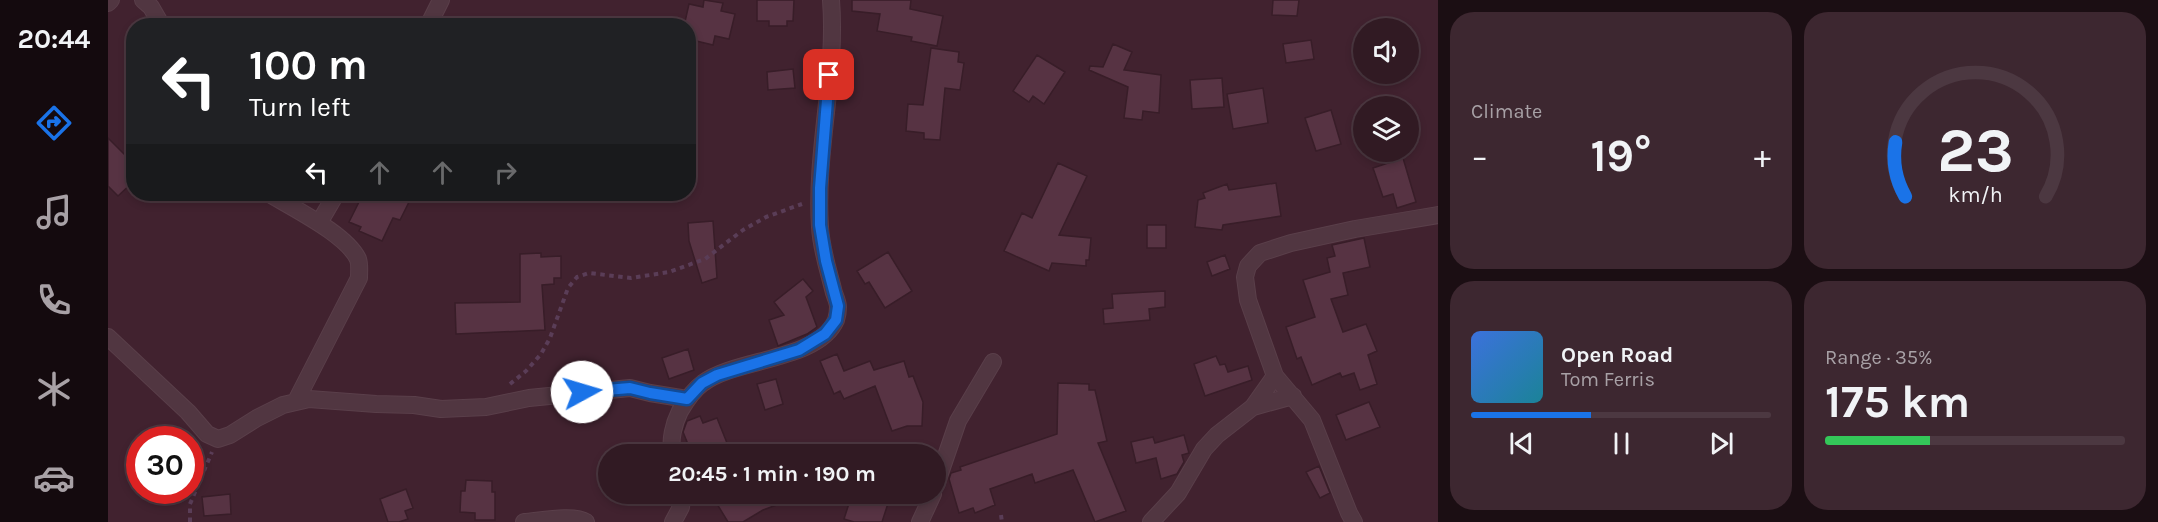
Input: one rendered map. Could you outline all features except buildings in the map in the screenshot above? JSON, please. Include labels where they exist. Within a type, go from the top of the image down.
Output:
[{"type":"street","points":[[143,0],[157,18]]},
{"type":"street","points":[[432,18],[441,0]]},
{"type":"street","points":[[671,444],[675,420],[687,399],[702,383],[717,375],[799,350],[825,334],[836,320],[838,306],[828,273],[821,233],[831,0]]},
{"type":"street","points":[[281,201],[331,230],[355,254],[359,262],[359,278],[296,401]]},
{"type":"street","points":[[319,224],[332,201]]},
{"type":"street","points":[[1354,522],[1312,420],[1275,376],[1248,300],[1245,277],[1248,266],[1260,252],[1291,243],[1438,215]]},
{"type":"street","points":[[108,337],[181,405],[207,434],[218,439],[230,435],[272,410],[309,399],[414,405],[441,409],[486,407],[529,398],[630,388],[687,399]]},
{"type":"street","points":[[946,456],[958,421],[993,362]]},
{"type":"street","points":[[1151,522],[1178,494],[1204,449],[1217,435],[1252,407],[1275,376]]},
{"type":"street","points":[[1252,407],[1293,396]]},
{"type":"street","points":[[673,522],[681,504]]},
{"type":"street","points":[[920,522],[928,504]]},
{"type":"street","points":[[524,522],[564,519],[583,519],[586,522]]},
{"type":"path","points":[[503,389],[526,371],[541,354],[550,338],[567,288],[577,277],[589,273],[631,278],[669,272],[705,259],[743,230],[766,217],[802,204],[821,201]]},
{"type":"path","points":[[190,522],[190,504],[218,439]]},
{"type":"path","points":[[1001,515],[1002,522]]},
{"type":"route","points":[[582,392],[630,388],[687,399],[702,383],[717,375],[799,350],[825,334],[836,320],[838,306],[826,261],[820,225],[820,188],[829,75]]}]
